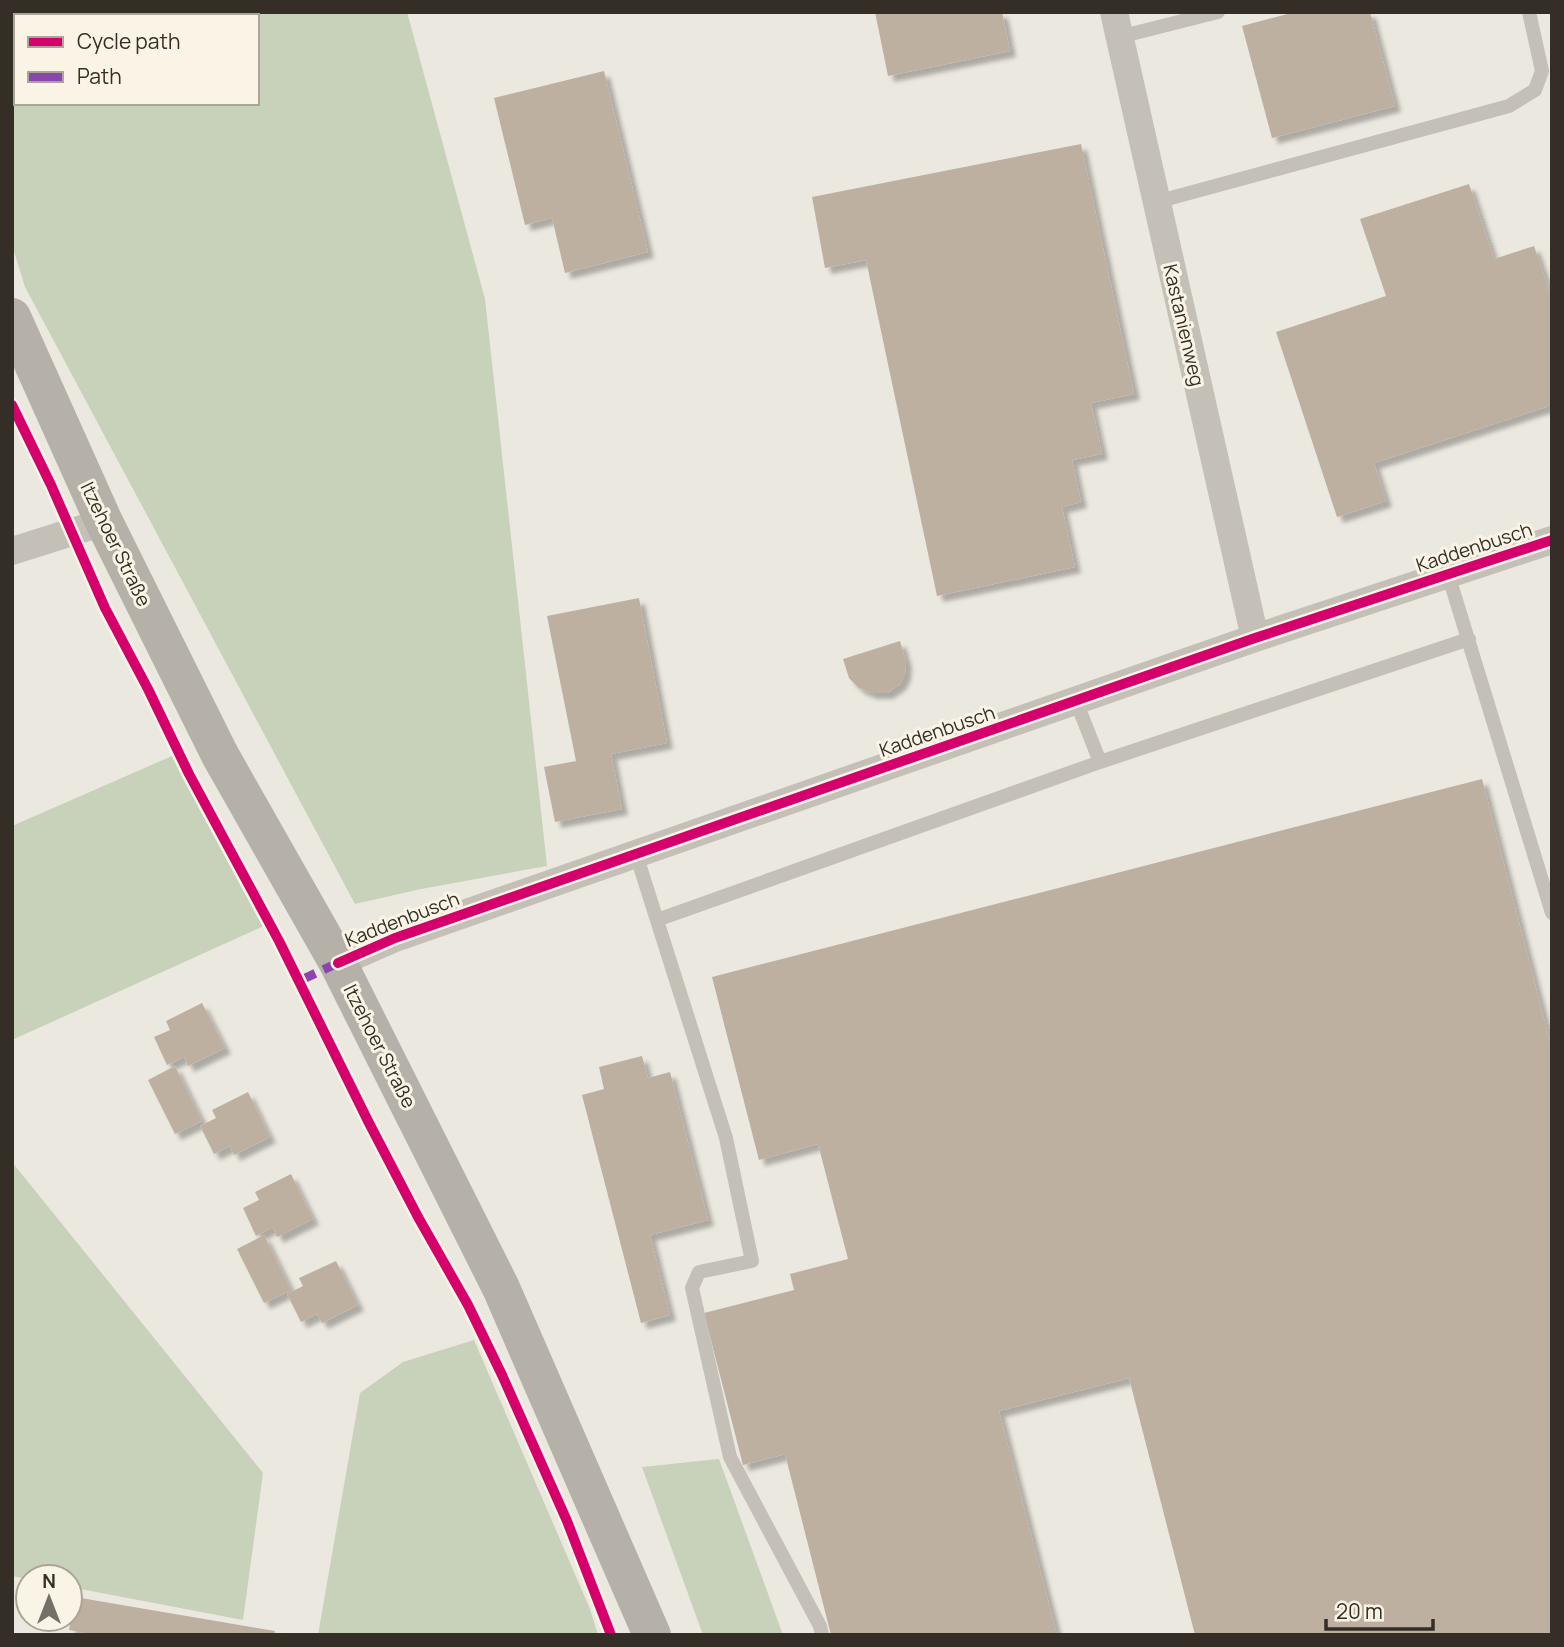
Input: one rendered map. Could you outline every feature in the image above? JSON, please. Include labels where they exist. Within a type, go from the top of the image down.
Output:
[{"type":"main road","name":"Itzehoer Straße","points":[[12,317],[104,523],[220,755],[338,963],[501,1288],[652,1635]]},
{"type":"street","name":"Kastanienweg","points":[[1116,24],[1255,638]]},
{"type":"street","points":[[12,551],[104,523]]},
{"type":"street","name":"Kaddenbusch","points":[[338,963],[395,938],[1255,638],[1552,540]]},
{"type":"lane","points":[[1116,24],[1218,12]]},
{"type":"lane","points":[[1156,202],[1509,106],[1535,90],[1542,71],[1529,12]]},
{"type":"lane","points":[[1448,575],[1552,913]]},
{"type":"lane","points":[[657,920],[1100,762],[1469,639]]},
{"type":"lane","points":[[1076,701],[1100,762]]},
{"type":"lane","points":[[636,854],[726,1138],[752,1261],[699,1272],[692,1288],[730,1457],[820,1626],[822,1635]]},
{"type":"green space","points":[[12,12],[407,12],[485,299],[547,866],[355,904],[25,287],[12,245]]},
{"type":"green space","points":[[172,756],[266,925],[12,1040],[12,826]]},
{"type":"green space","points":[[12,1162],[263,1473],[243,1620],[84,1590],[84,1563],[14,1563],[12,1576]]},
{"type":"green space","points":[[474,1340],[590,1609],[598,1635],[318,1635],[360,1393],[403,1362]]},
{"type":"green space","points":[[719,1459],[783,1635],[703,1635],[642,1467]]},
{"type":"building","points":[[875,12],[1002,12],[1010,51],[888,76]]},
{"type":"building","points":[[1295,12],[1370,12],[1395,106],[1272,138],[1242,26]]},
{"type":"building","points":[[604,71],[648,252],[565,273],[552,218],[525,225],[494,98]]},
{"type":"building","points":[[1081,144],[1134,394],[1091,403],[1102,454],[1072,460],[1081,502],[1062,507],[1075,567],[937,596],[866,260],[825,268],[812,197]]},
{"type":"building","points":[[1469,184],[1494,259],[1534,246],[1552,298],[1552,405],[1374,463],[1386,501],[1337,517],[1276,332],[1386,296],[1360,219]]},
{"type":"building","points":[[639,598],[667,743],[611,754],[622,809],[555,822],[544,767],[576,761],[547,616]]},
{"type":"building","points":[[900,641],[906,662],[905,674],[900,684],[887,693],[871,693],[859,688],[849,678],[843,659]]},
{"type":"building","points":[[1482,779],[1552,1050],[1552,1635],[1195,1635],[1129,1378],[999,1411],[1057,1635],[831,1635],[785,1454],[743,1465],[704,1313],[794,1290],[790,1274],[848,1259],[818,1144],[759,1160],[712,977]]},
{"type":"building","points":[[202,1003],[225,1048],[188,1066],[184,1057],[167,1065],[154,1037],[170,1030],[166,1021]]},
{"type":"building","points":[[642,1056],[648,1078],[670,1072],[708,1220],[650,1235],[670,1315],[641,1323],[582,1095],[604,1089],[599,1067]]},
{"type":"building","points":[[175,1066],[202,1121],[175,1134],[148,1080]]},
{"type":"building","points":[[248,1092],[270,1137],[234,1155],[230,1146],[214,1154],[200,1126],[216,1118],[212,1110]]},
{"type":"building","points":[[291,1174],[313,1219],[277,1237],[273,1227],[256,1236],[243,1208],[259,1200],[255,1192]]},
{"type":"building","points":[[264,1235],[291,1290],[264,1303],[237,1249]]},
{"type":"building","points":[[336,1261],[358,1305],[322,1323],[317,1314],[301,1322],[287,1294],[303,1286],[299,1278]]},
{"type":"building","points":[[84,1599],[275,1631],[274,1635],[84,1633]]},
{"type":"marked path","points":[[299,981],[338,963]]},
{"type":"cycle path","points":[[12,405],[51,485],[105,608],[189,774],[279,941],[418,1217],[468,1305],[567,1521],[611,1635]]},
{"type":"cycle path","points":[[338,963],[395,938],[1255,638],[1552,540]]}]
